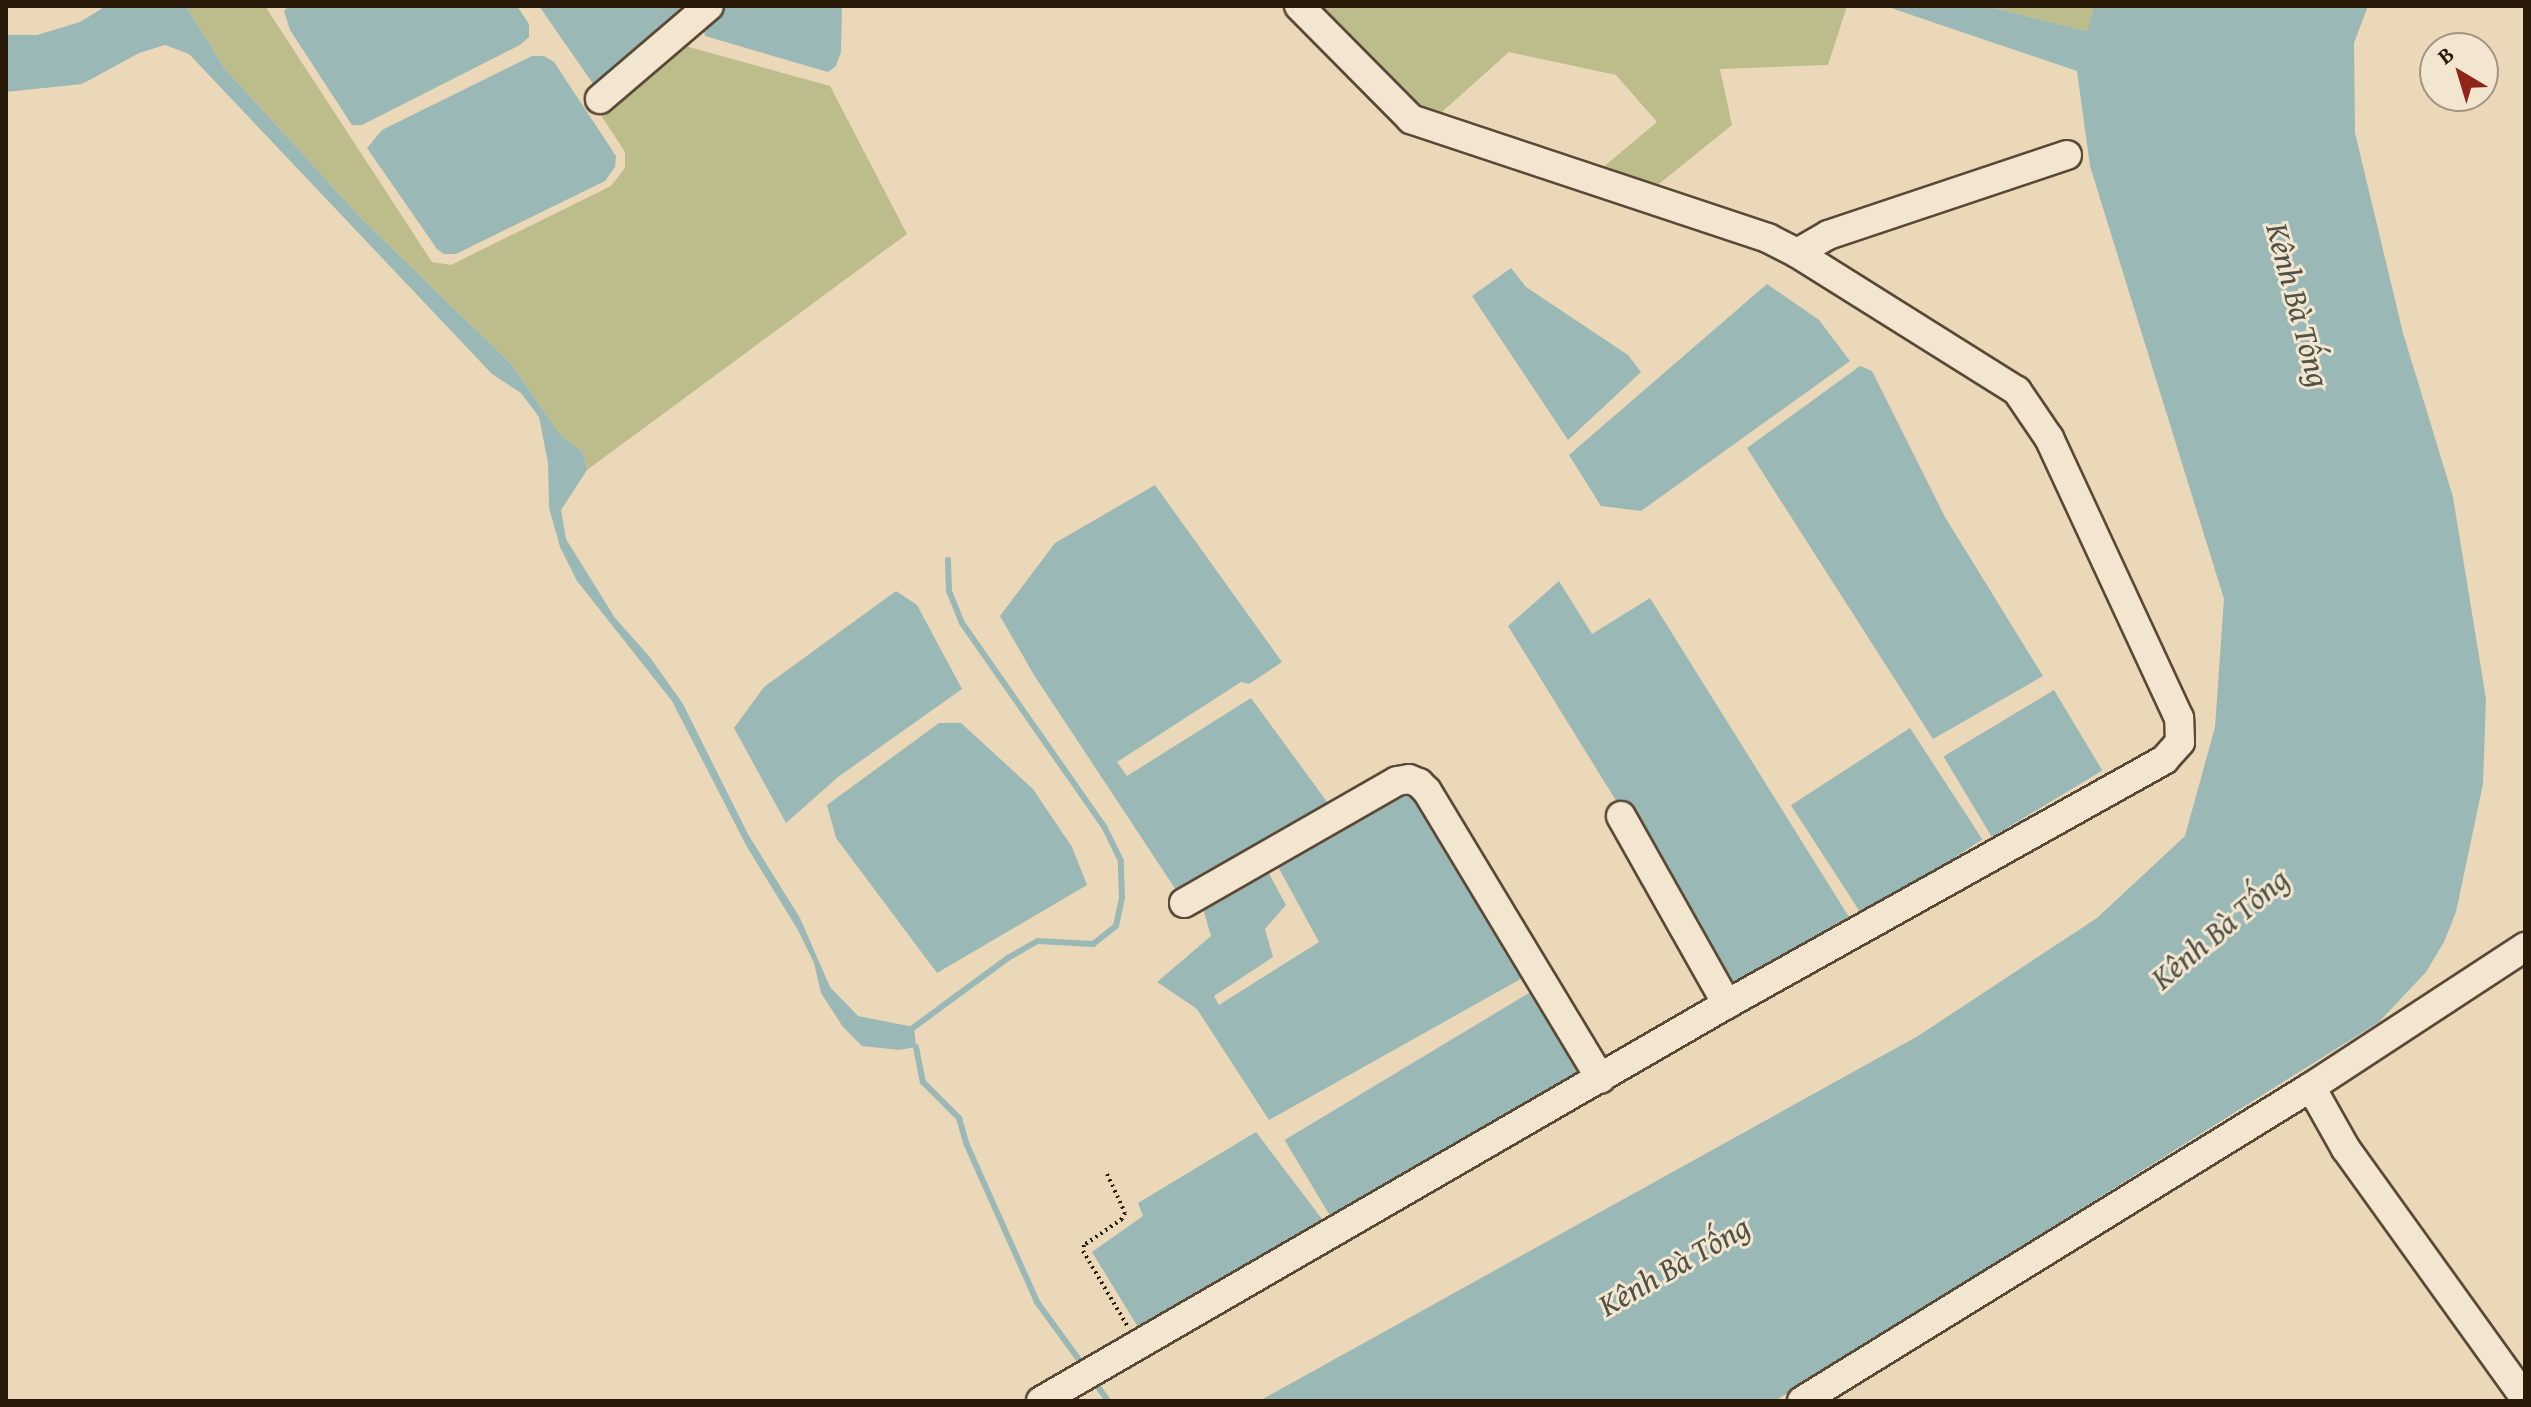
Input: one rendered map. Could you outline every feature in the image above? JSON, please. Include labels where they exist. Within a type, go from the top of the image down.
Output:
[{"type":"street","points":[[600,99],[709,6]]},
{"type":"street","points":[[1041,1401],[1727,1004],[2164,760],[2180,742],[2182,731],[2049,438],[2029,406],[1998,377],[1768,238],[1418,123],[1399,110],[1299,6]]},
{"type":"street","points":[[1797,253],[1828,235],[2067,155]]},
{"type":"street","points":[[1184,903],[1397,781],[1409,779],[1419,783],[1427,791],[1601,1079]]},
{"type":"street","points":[[1621,816],[1727,1004]]},
{"type":"street","points":[[1802,1401],[2311,1087],[2525,947]]},
{"type":"street","points":[[2311,1087],[2346,1149],[2525,1398]]},
{"type":"path","points":[[1107,1174],[1125,1213],[1122,1219],[1084,1245],[1083,1251],[1128,1351]]},
{"type":"green space","points":[[186,6],[265,6],[432,262],[451,265],[611,186],[625,168],[625,152],[600,114],[682,45],[830,86],[907,234],[587,470],[583,452],[561,436],[512,365],[362,219],[225,69]]},
{"type":"green space","points":[[1309,6],[1847,6],[1828,65],[1720,69],[1732,125],[1649,192],[1595,174],[1657,122],[1616,75],[1509,52],[1433,120],[1416,112]]},
{"type":"green space","points":[[1986,6],[2094,6],[2087,31]]},
{"type":"water","points":[[106,6],[186,6],[225,69],[362,219],[512,365],[561,436],[583,452],[587,470],[561,510],[566,539],[615,618],[649,656],[683,704],[749,836],[800,918],[830,987],[858,1016],[914,1027],[916,1047],[899,1050],[862,1046],[843,1027],[821,993],[814,963],[798,930],[747,847],[672,701],[577,581],[560,547],[549,508],[548,463],[539,417],[521,393],[492,374],[189,54],[165,45],[139,53],[82,84],[6,92],[6,35],[37,35],[80,22]]},
{"type":"water","points":[[289,6],[517,6],[529,24],[529,37],[520,45],[362,125],[352,125],[290,30],[284,11]]},
{"type":"water","points":[[539,6],[689,6],[596,88]]},
{"type":"water","points":[[720,6],[842,6],[841,52],[836,66],[828,72],[705,36],[703,28]]},
{"type":"water","name":"Kênh Bà Tống","points":[[1885,6],[1986,6],[2087,31],[2094,6],[2368,6],[2354,43],[2355,133],[2403,333],[2453,497],[2486,699],[2483,784],[2456,912],[2444,942],[2426,972],[2379,1022],[1775,1401],[1259,1401],[1918,1036],[2097,918],[2185,836],[2215,727],[2224,599],[2090,166],[2077,71]]},
{"type":"water","points":[[532,56],[544,56],[554,62],[616,156],[615,167],[605,181],[456,254],[444,254],[437,249],[367,148],[382,130]]},
{"type":"water","points":[[1511,268],[1526,287],[1628,355],[1641,372],[1568,440],[1472,296]]},
{"type":"water","points":[[1767,284],[1819,320],[1850,361],[1641,511],[1601,506],[1569,455]]},
{"type":"water","points":[[1860,366],[1872,371],[1945,517],[2043,676],[1933,739],[1747,448]]},
{"type":"water","points":[[1155,485],[1282,662],[1249,684],[1241,682],[1117,762],[1127,776],[1251,698],[1333,810],[1178,893],[1034,675],[1000,616],[1055,543]]},
{"type":"water","points":[[1559,581],[1592,634],[1650,598],[1849,917],[1730,985],[1508,626]]},
{"type":"water","points":[[896,591],[917,605],[962,689],[838,777],[786,823],[734,728],[764,687]]},
{"type":"water","points":[[2054,690],[2102,771],[1992,837],[1943,756]]},
{"type":"water","points":[[939,723],[961,723],[1033,789],[1072,847],[1087,885],[937,973],[836,838],[827,805]]},
{"type":"water","points":[[1910,728],[1982,840],[1863,917],[1791,805]]},
{"type":"water","points":[[1406,789],[1422,796],[1526,976],[1269,1120],[1197,1009],[1157,982],[1211,936],[1202,905],[1266,868],[1286,905],[1265,929],[1273,957],[1214,996],[1219,1005],[1319,942],[1276,863]]},
{"type":"water","points":[[1534,990],[1587,1078],[1338,1228],[1285,1140]]},
{"type":"water","points":[[1256,1132],[1325,1223],[1141,1332],[1092,1252],[1143,1216],[1138,1203]]},
{"type":"waterway","points":[[914,1027],[1008,958],[1038,941],[1093,944],[1116,926],[1122,898],[1121,861],[1105,828],[962,623],[949,591],[948,560]]},
{"type":"waterway","points":[[916,1047],[923,1082],[959,1118],[966,1143],[1037,1302],[1085,1368]]},
{"type":"waterway","points":[[1094,1381],[1108,1401]]}]
